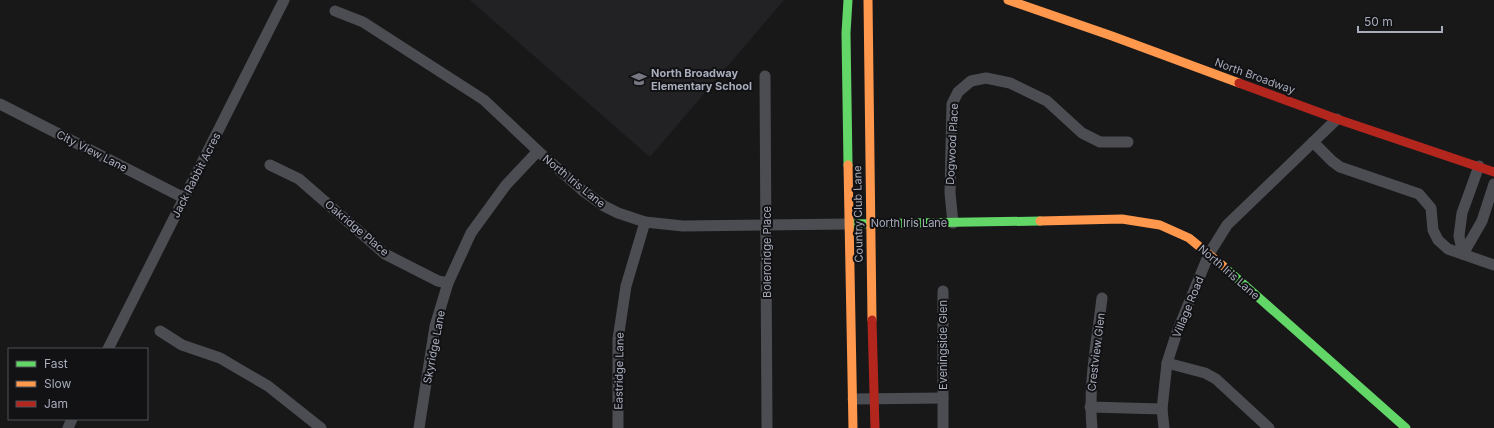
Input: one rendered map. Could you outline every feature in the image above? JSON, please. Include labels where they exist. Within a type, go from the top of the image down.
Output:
[{"type":"main road","name":"Country Club Lane","points":[[848,0],[846,33],[854,428]]},
{"type":"main road","name":"Country Club Lane","points":[[868,0],[874,428]]},
{"type":"main road","name":"North Broadway","points":[[1008,0],[1106,34],[1337,119],[1494,172]]},
{"type":"main road","name":"North Iris Lane","points":[[850,224],[1122,219],[1160,225],[1189,238],[1209,254],[1406,428]]},
{"type":"street","name":"Jack Rabbit Acres","points":[[109,348],[284,0]]},
{"type":"street","name":"North Iris Lane","points":[[335,11],[363,22],[484,100],[582,190],[604,206],[618,213],[645,222],[683,226],[850,224]]},
{"type":"street","name":"Boleroridge Place","points":[[765,76],[767,428]]},
{"type":"street","name":"Dogwood Place","points":[[953,223],[950,193],[952,104],[958,92],[971,81],[986,78],[1010,83],[1047,101],[1082,132],[1100,142],[1128,142]]},
{"type":"street","name":"City View Lane","points":[[0,104],[184,198]]},
{"type":"street","name":"Village Road","points":[[1164,428],[1162,409],[1167,363],[1177,332],[1209,254],[1227,225],[1337,119]]},
{"type":"street","points":[[1314,142],[1332,161],[1340,166],[1419,194],[1431,208],[1433,230],[1438,240],[1448,249],[1494,265]]},
{"type":"street","name":"Skyridge Lane","points":[[419,428],[435,326],[448,283],[471,233],[506,185],[538,151]]},
{"type":"street","name":"Oakridge Place","points":[[270,165],[299,179],[385,254],[438,281],[448,283]]},
{"type":"street","points":[[1463,254],[1460,236],[1462,213],[1479,166]]},
{"type":"street","points":[[1463,254],[1482,221],[1494,184]]},
{"type":"street","name":"Eastridge Lane","points":[[618,428],[618,338],[626,286],[645,222]]},
{"type":"street","name":"Eveningside Glen","points":[[943,291],[943,428]]},
{"type":"street","name":"Crestview Glen","points":[[1092,428],[1090,407],[1091,382],[1102,298]]},
{"type":"street","points":[[160,331],[182,345],[220,358],[268,386],[321,428]]},
{"type":"street","points":[[1167,363],[1205,373],[1216,379],[1269,428]]},
{"type":"street","name":"Eveningside Glen","points":[[853,399],[943,398]]},
{"type":"street","name":"Crestview Glen","points":[[1090,407],[1162,409]]},
{"type":"shaded area","name":"North Broadway Elementary School","points":[[470,0],[784,0],[650,157]]},
{"type":"traffic: fast","points":[[848,0],[846,33],[848,165]]},
{"type":"traffic: fast","points":[[850,224],[1040,221]]},
{"type":"traffic: fast","points":[[1223,266],[1406,428]]},
{"type":"traffic: slow","points":[[868,0],[872,320]]},
{"type":"traffic: slow","points":[[1008,0],[1112,36],[1239,83]]},
{"type":"traffic: slow","points":[[848,165],[853,428]]},
{"type":"traffic: slow","points":[[1040,221],[1122,219],[1160,225],[1189,238],[1223,266]]},
{"type":"traffic: jam","points":[[1239,83],[1337,119],[1494,172]]},
{"type":"traffic: jam","points":[[872,320],[875,428]]},
{"type":"place","name":"North Broadway Elementary School","points":[[639,79]]}]
